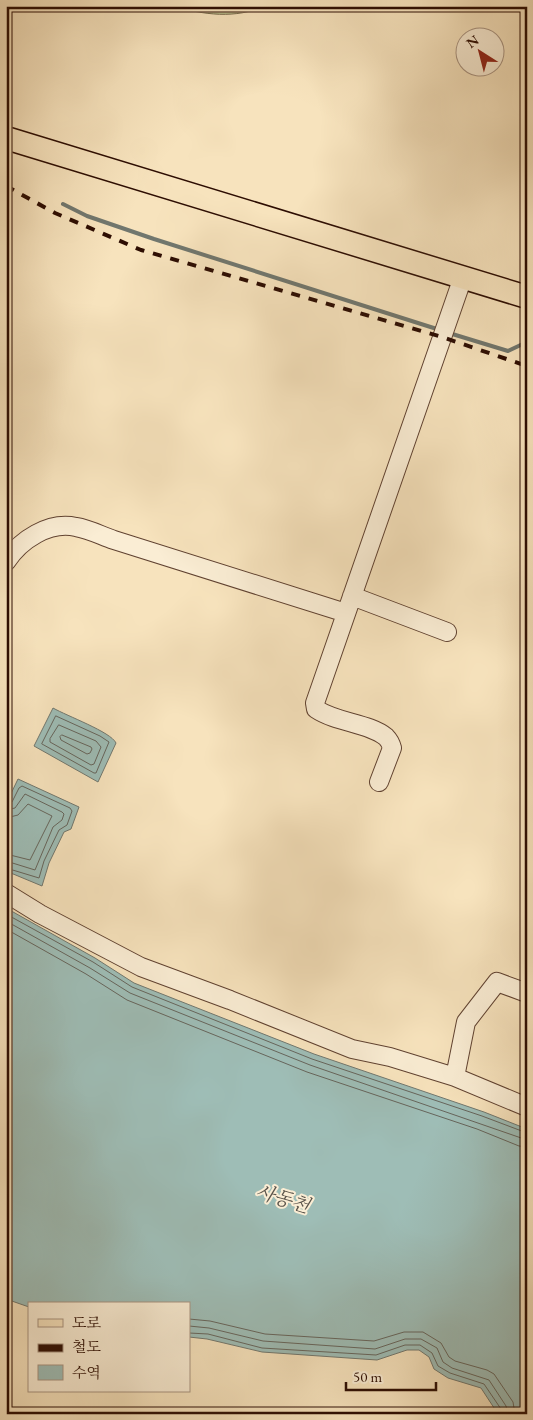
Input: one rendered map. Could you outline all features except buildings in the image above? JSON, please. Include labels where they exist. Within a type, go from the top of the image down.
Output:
[{"type":"main road","points":[[6,138],[527,297]]},
{"type":"street","points":[[379,782],[392,748],[388,739],[378,732],[326,716],[316,709],[315,703],[463,277]]},
{"type":"street","points":[[6,562],[20,544],[38,533],[58,526],[76,526],[114,540],[346,613]]},
{"type":"street","points":[[352,596],[447,632]]},
{"type":"street","points":[[6,893],[40,914],[141,967],[352,1049],[390,1057],[455,1077],[527,1107]]},
{"type":"street","points":[[455,1077],[466,1022],[497,982],[527,993]]},
{"type":"green space","points":[[175,6],[264,6],[242,13],[220,14],[196,12]]},
{"type":"water","points":[[53,708],[98,729],[116,743],[98,782],[34,746]]},
{"type":"water","points":[[18,779],[79,807],[71,829],[64,832],[49,863],[42,886],[6,871],[6,804]]},
{"type":"water","name":"사동천","points":[[6,908],[95,958],[134,983],[314,1054],[484,1112],[527,1129],[527,1414],[498,1414],[481,1388],[448,1378],[434,1369],[429,1357],[419,1350],[407,1350],[377,1360],[262,1352],[207,1339],[190,1337],[190,1302],[28,1302],[28,1307],[6,1299]]},
{"type":"waterway","points":[[63,204],[87,216],[154,239],[440,330]]},
{"type":"waterway","points":[[449,333],[508,351],[527,342]]},
{"type":"railway","points":[[6,186],[55,213],[141,250],[442,337],[527,366]]}]
